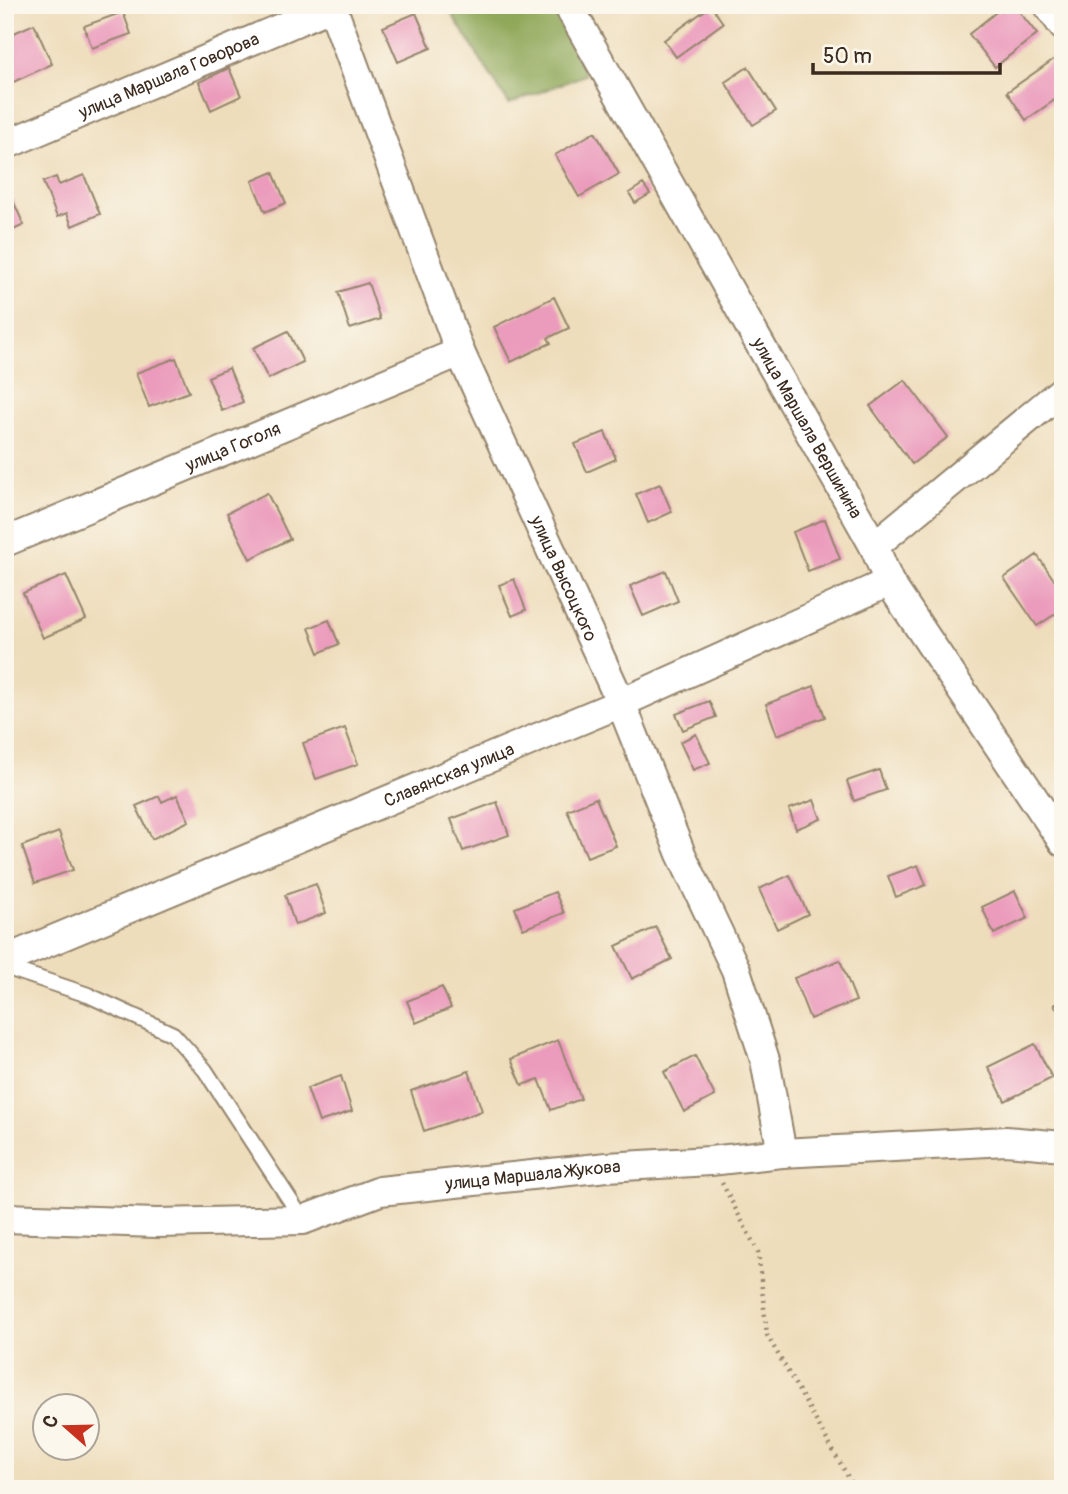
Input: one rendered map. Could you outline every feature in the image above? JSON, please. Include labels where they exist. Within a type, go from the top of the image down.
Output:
[{"type":"street","name":"улица Маршала Вершинина","points":[[568,5],[874,546],[889,582],[1063,842]]},
{"type":"street","points":[[1048,5],[1063,26]]},
{"type":"street","name":"улица Маршала Говорова","points":[[5,145],[333,6]]},
{"type":"street","name":"улица Высоцкого","points":[[333,6],[460,352],[621,704],[681,853],[736,970],[765,1060],[782,1153]]},
{"type":"street","name":"улица Гоголя","points":[[5,542],[460,352]]},
{"type":"street","points":[[874,546],[1063,390]]},
{"type":"street","name":"Славянская улица","points":[[5,960],[621,704],[889,582]]},
{"type":"street","name":"улица Маршала Жукова","points":[[5,1218],[157,1223],[303,1220],[380,1191],[607,1167],[710,1161],[782,1153],[1006,1141],[1063,1146]]},
{"type":"lane","points":[[5,967],[88,995],[173,1034],[205,1070],[303,1220]]},
{"type":"path","points":[[710,1161],[758,1252],[767,1335],[855,1489]]},
{"type":"green space","points":[[446,5],[546,5],[559,14],[585,75],[509,104]]},
{"type":"building","points":[[1005,5],[1014,5],[1037,34],[995,67],[969,34]]},
{"type":"building","points":[[711,6],[723,23],[676,57],[664,40]]},
{"type":"building","points":[[123,12],[131,34],[92,48],[84,26]]},
{"type":"building","points":[[416,13],[431,48],[398,62],[383,27]]},
{"type":"building","points":[[34,24],[52,64],[5,86],[5,37]]},
{"type":"building","points":[[1057,57],[1063,65],[1063,94],[1026,120],[1007,92]]},
{"type":"building","points":[[748,67],[776,111],[753,125],[725,82]]},
{"type":"building","points":[[229,68],[241,96],[211,110],[199,82]]},
{"type":"building","points":[[595,132],[619,174],[579,197],[555,155]]},
{"type":"building","points":[[273,172],[286,203],[265,212],[252,181]]},
{"type":"building","points":[[84,175],[100,214],[72,226],[67,213],[57,217],[43,182],[56,177],[59,185]]},
{"type":"building","points":[[5,183],[24,225],[5,234]]},
{"type":"building","points":[[643,184],[650,194],[635,203],[629,193]]},
{"type":"building","points":[[368,283],[380,319],[350,329],[338,292]]},
{"type":"building","points":[[554,297],[569,328],[548,338],[551,343],[511,362],[494,327]]},
{"type":"building","points":[[288,331],[303,362],[268,379],[253,348]]},
{"type":"building","points":[[176,358],[189,392],[149,407],[136,373]]},
{"type":"building","points":[[229,368],[243,402],[222,411],[208,377]]},
{"type":"building","points":[[905,380],[948,437],[912,464],[870,406]]},
{"type":"building","points":[[605,432],[616,459],[587,472],[575,444]]},
{"type":"building","points":[[660,484],[672,512],[648,523],[636,494]]},
{"type":"building","points":[[267,493],[290,539],[250,559],[227,513]]},
{"type":"building","points":[[825,519],[840,559],[808,571],[793,532]]},
{"type":"building","points":[[1037,555],[1063,593],[1063,609],[1037,626],[1004,578]]},
{"type":"building","points":[[666,571],[678,601],[643,616],[630,586]]},
{"type":"building","points":[[66,575],[86,619],[43,638],[23,593]]},
{"type":"building","points":[[514,579],[526,610],[512,616],[499,585]]},
{"type":"building","points":[[329,620],[339,644],[319,653],[309,628]]},
{"type":"building","points":[[814,686],[825,717],[777,735],[766,704]]},
{"type":"building","points":[[709,701],[716,717],[683,730],[676,714]]},
{"type":"building","points":[[345,728],[358,764],[316,779],[303,743]]},
{"type":"building","points":[[696,734],[710,763],[693,770],[680,742]]},
{"type":"building","points":[[879,770],[886,790],[854,801],[847,781]]},
{"type":"building","points":[[177,795],[189,821],[152,839],[136,806],[159,796],[162,802]]},
{"type":"building","points":[[596,798],[616,846],[587,857],[567,810]]},
{"type":"building","points":[[814,800],[821,819],[796,829],[789,809]]},
{"type":"building","points":[[497,802],[509,835],[463,851],[451,819]]},
{"type":"building","points":[[59,832],[73,870],[35,883],[22,846]]},
{"type":"building","points":[[918,865],[926,885],[896,897],[888,876]]},
{"type":"building","points":[[790,875],[808,914],[777,929],[759,889]]},
{"type":"building","points":[[316,884],[326,913],[295,925],[285,895]]},
{"type":"building","points":[[1015,891],[1028,918],[994,934],[982,907]]},
{"type":"building","points":[[555,892],[564,913],[523,929],[515,908]]},
{"type":"building","points":[[656,927],[672,959],[632,979],[616,946]]},
{"type":"building","points":[[840,960],[856,1001],[810,1019],[794,978]]},
{"type":"building","points":[[442,987],[451,1008],[416,1023],[407,1001]]},
{"type":"building","points":[[1063,998],[1063,1017],[1054,1005]]},
{"type":"building","points":[[558,1040],[581,1099],[551,1110],[539,1079],[522,1085],[511,1059]]},
{"type":"building","points":[[1035,1044],[1052,1078],[1005,1101],[988,1067]]},
{"type":"building","points":[[695,1056],[715,1096],[684,1112],[664,1072]]},
{"type":"building","points":[[469,1071],[482,1111],[424,1131],[411,1091]]},
{"type":"building","points":[[341,1076],[352,1111],[319,1122],[307,1088]]}]
